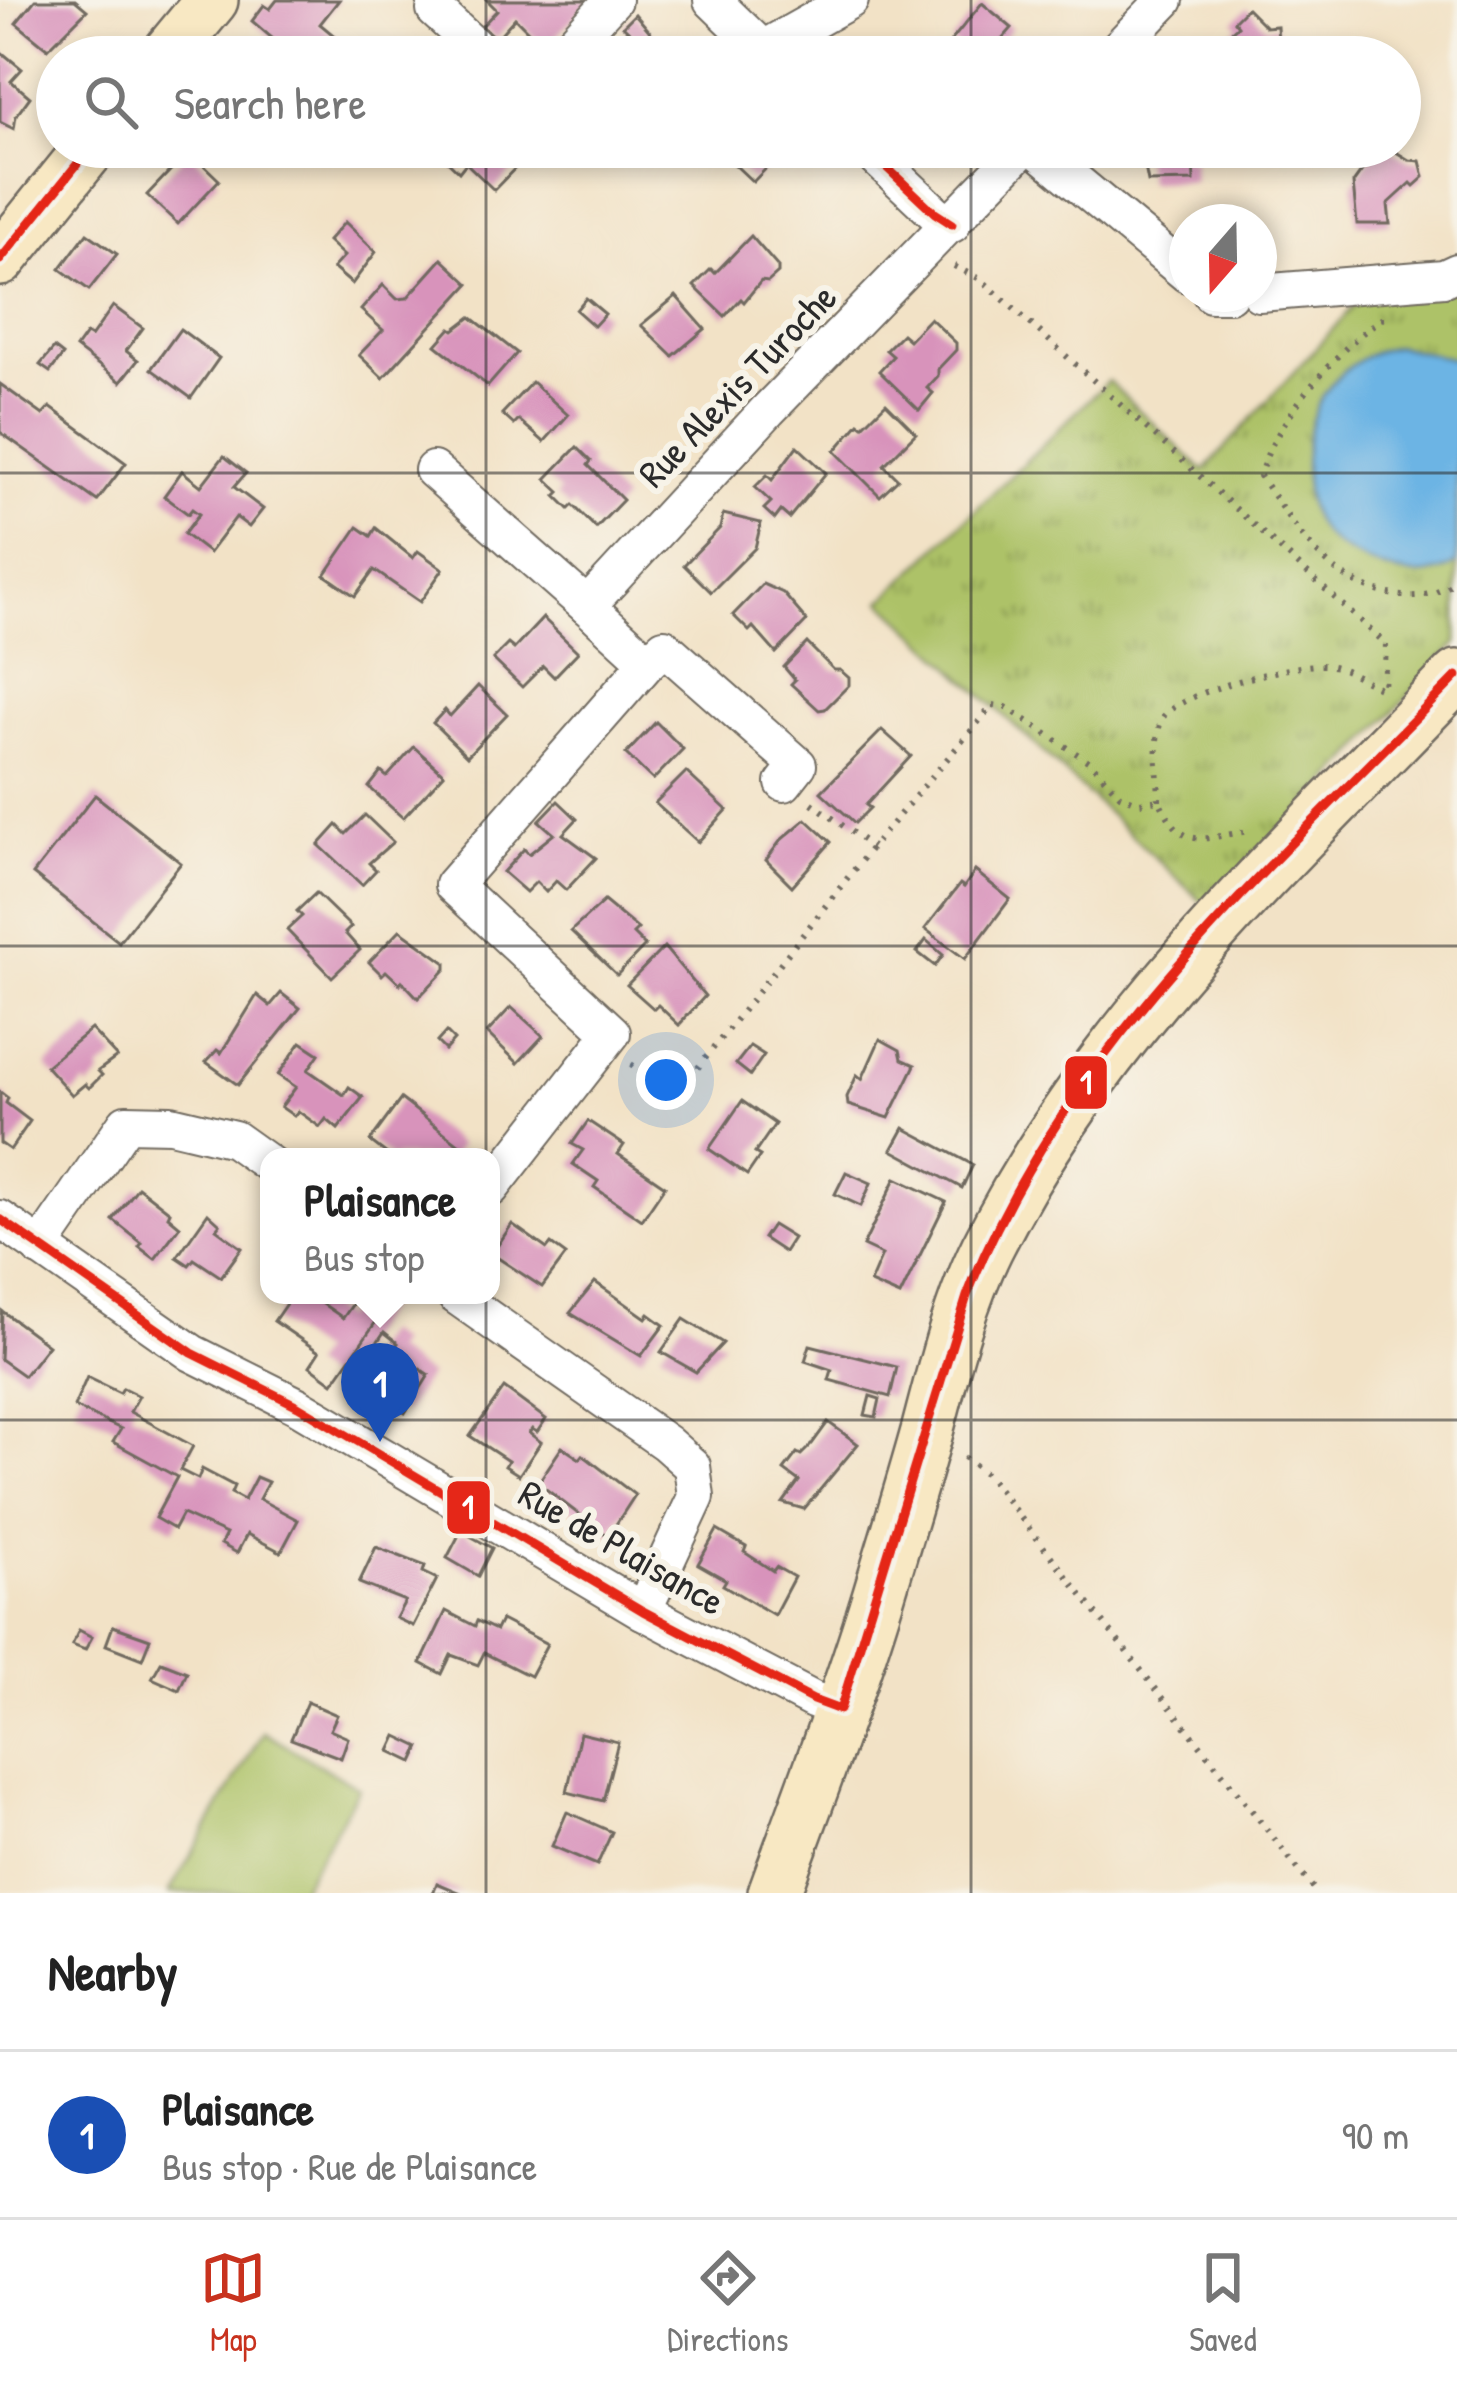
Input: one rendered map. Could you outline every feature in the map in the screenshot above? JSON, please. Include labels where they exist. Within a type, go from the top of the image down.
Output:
[{"type":"main road","points":[[182,36],[212,0]]},
{"type":"main road","points":[[0,260],[75,168]]},
{"type":"main road","points":[[774,1893],[840,1710],[952,1334],[985,1252],[1056,1125],[1178,968],[1457,676]]},
{"type":"street","points":[[580,36],[613,0]]},
{"type":"street","points":[[712,0],[749,36]]},
{"type":"street","points":[[794,36],[850,0]]},
{"type":"street","points":[[1130,36],[1165,0]]},
{"type":"street","points":[[435,10],[464,36]]},
{"type":"street","points":[[887,168],[952,224]]},
{"type":"street","name":"Rue Alexis Turoche","points":[[586,607],[768,410],[1004,168]]},
{"type":"street","points":[[1059,168],[1169,259]]},
{"type":"street","points":[[1277,291],[1444,278],[1457,272]]},
{"type":"street","points":[[433,470],[649,662]]},
{"type":"street","points":[[500,1177],[612,1033],[453,884],[664,647],[798,765],[784,783]]},
{"type":"street","points":[[40,1248],[126,1124],[171,1124],[234,1139],[260,1158]]},
{"type":"street","name":"Rue de Plaisance","points":[[0,1219],[192,1353],[298,1406],[643,1610],[840,1710]]},
{"type":"street","points":[[467,1304],[692,1466],[696,1496],[643,1610]]},
{"type":"path","points":[[924,251],[982,280],[1386,644],[1385,689],[1371,707]]},
{"type":"path","points":[[1394,283],[1398,310],[1366,329],[1287,416],[1265,452],[1260,476],[1297,529],[1338,572],[1391,595],[1417,599],[1457,580]]},
{"type":"path","points":[[1270,828],[1191,839],[1173,829],[1159,800],[1159,730],[1165,716],[1180,702],[1312,665],[1330,665],[1385,689]]},
{"type":"path","points":[[607,1042],[653,1083],[670,1090],[685,1084],[872,847],[993,705],[1006,706],[1091,763],[1120,795],[1140,803],[1159,800]]},
{"type":"path","points":[[784,783],[872,847]]},
{"type":"path","points":[[927,1429],[987,1474],[1317,1893]]},
{"type":"green space","points":[[1457,286],[1457,643],[1211,910],[882,601],[1108,381],[1204,471],[1361,298]]},
{"type":"green space","points":[[263,1732],[359,1788],[298,1893],[169,1893]]},
{"type":"water","points":[[1397,346],[1457,360],[1457,563],[1428,574],[1387,570],[1334,543],[1314,519],[1306,488],[1308,435],[1324,394],[1351,366]]},
{"type":"building","points":[[35,0],[75,0],[87,10],[61,36],[36,39],[16,23]]},
{"type":"building","points":[[277,0],[339,0],[320,24],[335,36],[270,36],[252,21],[264,5],[270,9]]},
{"type":"building","points":[[487,0],[590,0],[556,36],[533,36],[515,18],[499,36],[493,36],[482,26],[497,10]]},
{"type":"building","points":[[982,3],[1012,28],[1005,36],[955,36]]},
{"type":"building","points":[[1247,8],[1266,27],[1277,26],[1278,36],[1227,36],[1238,26],[1234,21]]},
{"type":"building","points":[[635,14],[654,36],[634,36],[623,26]]},
{"type":"building","points":[[0,51],[22,69],[11,81],[30,97],[16,116],[14,129],[0,122]]},
{"type":"building","points":[[1421,165],[1424,177],[1388,204],[1390,224],[1357,224],[1353,183],[1364,168]]},
{"type":"building","points":[[173,168],[207,168],[219,180],[178,224],[147,195]]},
{"type":"building","points":[[471,168],[515,168],[494,190]]},
{"type":"building","points":[[738,168],[767,168],[753,182]]},
{"type":"building","points":[[1145,168],[1193,168],[1194,181],[1148,182]]},
{"type":"building","points":[[345,222],[376,252],[352,284],[333,268],[344,256],[328,241]]},
{"type":"building","points":[[87,233],[117,254],[89,290],[60,269]]},
{"type":"building","points":[[751,236],[778,273],[768,282],[761,281],[725,316],[694,286],[711,269],[715,273]]},
{"type":"building","points":[[442,259],[469,284],[383,378],[359,355],[383,330],[361,310],[383,285],[397,299],[407,298]]},
{"type":"building","points":[[676,296],[705,329],[673,356],[641,325]]},
{"type":"building","points":[[586,298],[605,314],[594,326],[576,310]]},
{"type":"building","points":[[113,306],[143,328],[126,351],[138,360],[121,382],[76,348],[86,334],[91,337]]},
{"type":"building","points":[[471,317],[517,353],[488,386],[436,345],[451,328]]},
{"type":"building","points":[[930,318],[956,343],[956,350],[938,369],[927,388],[933,393],[919,410],[879,371],[893,356],[886,350],[902,334],[909,340]]},
{"type":"building","points":[[180,329],[219,358],[191,398],[151,369]]},
{"type":"building","points":[[54,348],[63,355],[50,372],[40,365]]},
{"type":"building","points":[[532,382],[568,415],[544,442],[519,420],[514,425],[502,414]]},
{"type":"building","points":[[0,384],[43,415],[50,407],[126,463],[97,501],[0,432]]},
{"type":"building","points":[[886,403],[916,433],[884,465],[898,479],[880,496],[835,451],[859,423],[863,426]]},
{"type":"building","points":[[797,446],[826,473],[789,518],[781,511],[775,519],[764,509],[771,502],[755,487],[767,475],[772,480]]},
{"type":"building","points":[[577,447],[623,500],[596,528],[573,505],[569,509],[546,479]]},
{"type":"building","points":[[224,456],[246,473],[234,487],[263,509],[249,527],[236,517],[209,553],[184,534],[199,514],[192,509],[188,514],[164,496],[182,471],[201,486]]},
{"type":"building","points":[[723,514],[761,523],[755,548],[711,592],[684,565],[720,528]]},
{"type":"building","points":[[358,527],[371,536],[376,528],[413,558],[418,551],[443,569],[420,602],[374,570],[355,596],[325,575]]},
{"type":"building","points":[[763,584],[783,593],[807,621],[776,653],[753,627],[749,631],[733,615]]},
{"type":"building","points":[[543,618],[578,652],[554,677],[543,666],[522,687],[493,659],[508,644],[514,649]]},
{"type":"building","points":[[807,643],[849,678],[849,685],[825,709],[819,710],[791,684],[795,680],[784,667]]},
{"type":"building","points":[[478,686],[507,714],[467,756],[433,723],[445,710],[450,716]]},
{"type":"building","points":[[656,722],[683,749],[653,780],[626,754]]},
{"type":"building","points":[[882,730],[911,756],[855,823],[821,792]]},
{"type":"building","points":[[414,747],[444,774],[403,818],[369,787],[381,772],[387,777]]},
{"type":"building","points":[[686,772],[727,810],[698,842],[655,803]]},
{"type":"building","points":[[95,795],[181,863],[119,942],[33,874]]},
{"type":"building","points":[[558,801],[577,819],[563,834],[596,858],[566,890],[556,881],[546,892],[536,882],[526,892],[503,872],[524,849],[529,854],[554,834],[539,821]]},
{"type":"building","points":[[365,815],[393,842],[369,863],[376,870],[362,885],[319,845],[337,825],[346,834]]},
{"type":"building","points":[[806,819],[831,842],[792,886],[766,860]]},
{"type":"building","points":[[975,871],[1010,899],[965,959],[925,929]]},
{"type":"building","points":[[316,893],[351,927],[345,933],[360,950],[332,977],[287,930],[302,916],[297,911]]},
{"type":"building","points":[[604,901],[638,929],[633,934],[645,946],[617,975],[571,931]]},
{"type":"building","points":[[400,930],[446,963],[446,969],[418,998],[402,981],[400,984],[386,971],[382,975],[369,962]]},
{"type":"building","points":[[926,940],[943,955],[935,966],[917,952]]},
{"type":"building","points":[[664,947],[705,996],[679,1025],[627,985]]},
{"type":"building","points":[[281,993],[300,1008],[238,1085],[206,1062],[217,1050],[221,1053],[257,995],[270,1006]]},
{"type":"building","points":[[511,1007],[543,1036],[518,1063],[487,1033]]},
{"type":"building","points":[[91,1029],[117,1057],[98,1071],[102,1075],[89,1088],[85,1084],[72,1095],[46,1066]]},
{"type":"building","points":[[446,1032],[454,1040],[445,1050],[437,1042]]},
{"type":"building","points":[[880,1039],[915,1065],[889,1118],[848,1105],[847,1097],[857,1075],[862,1079]]},
{"type":"building","points":[[301,1042],[319,1054],[308,1070],[344,1095],[349,1087],[363,1097],[338,1129],[326,1119],[320,1127],[298,1111],[294,1116],[281,1107],[296,1087],[278,1075]]},
{"type":"building","points":[[750,1046],[764,1055],[750,1075],[736,1064]]},
{"type":"building","points":[[0,1092],[8,1098],[6,1103],[30,1121],[10,1150],[0,1143]]},
{"type":"building","points":[[401,1099],[460,1145],[379,1148],[370,1141]]},
{"type":"building","points":[[742,1101],[775,1124],[747,1175],[709,1149]]},
{"type":"building","points":[[588,1121],[624,1145],[618,1154],[665,1186],[642,1220],[594,1187],[598,1181],[573,1164],[583,1150],[572,1144]]},
{"type":"building","points":[[904,1128],[973,1165],[962,1188],[892,1150]]},
{"type":"building","points":[[846,1172],[871,1183],[861,1206],[835,1194]]},
{"type":"building","points":[[896,1178],[946,1202],[900,1296],[870,1283],[882,1255],[863,1246]]},
{"type":"building","points":[[138,1187],[180,1226],[155,1259],[113,1220]]},
{"type":"building","points":[[208,1213],[220,1224],[216,1229],[242,1248],[221,1277],[194,1259],[189,1265],[177,1257]]},
{"type":"building","points":[[512,1224],[547,1249],[551,1244],[566,1255],[542,1287],[500,1259],[500,1242]]},
{"type":"building","points":[[772,1225],[793,1238],[784,1252],[763,1238]]},
{"type":"building","points":[[595,1282],[664,1325],[641,1356],[570,1313]]},
{"type":"building","points":[[286,1304],[323,1304],[343,1318],[353,1304],[387,1306],[333,1383],[310,1366],[319,1352],[274,1321]]},
{"type":"building","points":[[2,1311],[48,1345],[24,1376],[0,1359]]},
{"type":"building","points":[[684,1319],[723,1343],[696,1372],[661,1352]]},
{"type":"building","points":[[384,1332],[398,1343],[393,1351],[429,1375],[405,1413],[390,1403],[393,1397],[370,1382],[374,1376],[360,1368]]},
{"type":"building","points":[[810,1345],[897,1367],[890,1397],[829,1380],[832,1370],[805,1361]]},
{"type":"building","points":[[87,1377],[120,1393],[123,1388],[139,1396],[130,1412],[193,1446],[180,1470],[198,1479],[202,1469],[234,1486],[231,1493],[244,1500],[256,1477],[268,1482],[259,1499],[298,1520],[281,1552],[247,1534],[237,1553],[221,1544],[226,1534],[182,1514],[174,1529],[155,1518],[177,1477],[113,1442],[121,1429],[74,1407]]},
{"type":"building","points":[[504,1388],[546,1419],[537,1432],[529,1433],[541,1442],[519,1475],[505,1466],[508,1461],[470,1436]]},
{"type":"building","points":[[870,1396],[880,1399],[876,1417],[865,1415]]},
{"type":"building","points":[[828,1422],[858,1444],[804,1509],[783,1503],[799,1481],[784,1470]]},
{"type":"building","points":[[562,1447],[580,1459],[583,1455],[635,1495],[609,1535],[592,1529],[538,1483]]},
{"type":"building","points":[[717,1530],[773,1571],[776,1567],[794,1577],[774,1615],[698,1564]]},
{"type":"building","points":[[461,1531],[492,1548],[478,1576],[447,1558]]},
{"type":"building","points":[[376,1547],[425,1566],[423,1572],[437,1579],[413,1626],[396,1618],[405,1601],[359,1583]]},
{"type":"building","points":[[446,1611],[475,1626],[477,1621],[496,1630],[501,1620],[547,1644],[530,1676],[484,1653],[478,1665],[451,1655],[442,1674],[421,1663]]},
{"type":"building","points":[[113,1626],[150,1639],[142,1659],[106,1645]]},
{"type":"building","points":[[79,1630],[92,1637],[85,1650],[72,1645]]},
{"type":"building","points":[[161,1662],[187,1672],[179,1690],[152,1678]]},
{"type":"building","points":[[307,1702],[337,1715],[330,1730],[348,1738],[341,1758],[291,1739]]},
{"type":"building","points":[[580,1733],[618,1742],[603,1801],[567,1792]]},
{"type":"building","points":[[397,1736],[420,1747],[413,1762],[390,1751]]},
{"type":"building","points":[[567,1812],[612,1832],[597,1865],[552,1846]]},
{"type":"building","points":[[437,1883],[461,1893],[433,1893]]},
{"type":"transit line","name":"1","points":[[0,260],[74,168]]},
{"type":"transit line","name":"1","points":[[887,168],[952,224]]},
{"type":"transit line","name":"1","points":[[0,1219],[192,1353],[298,1406],[643,1611],[840,1710],[967,1296],[1008,1206],[1059,1121],[1180,963],[1457,676]]},
{"type":"place","name":"Plaisance","points":[[380,1442]]}]
